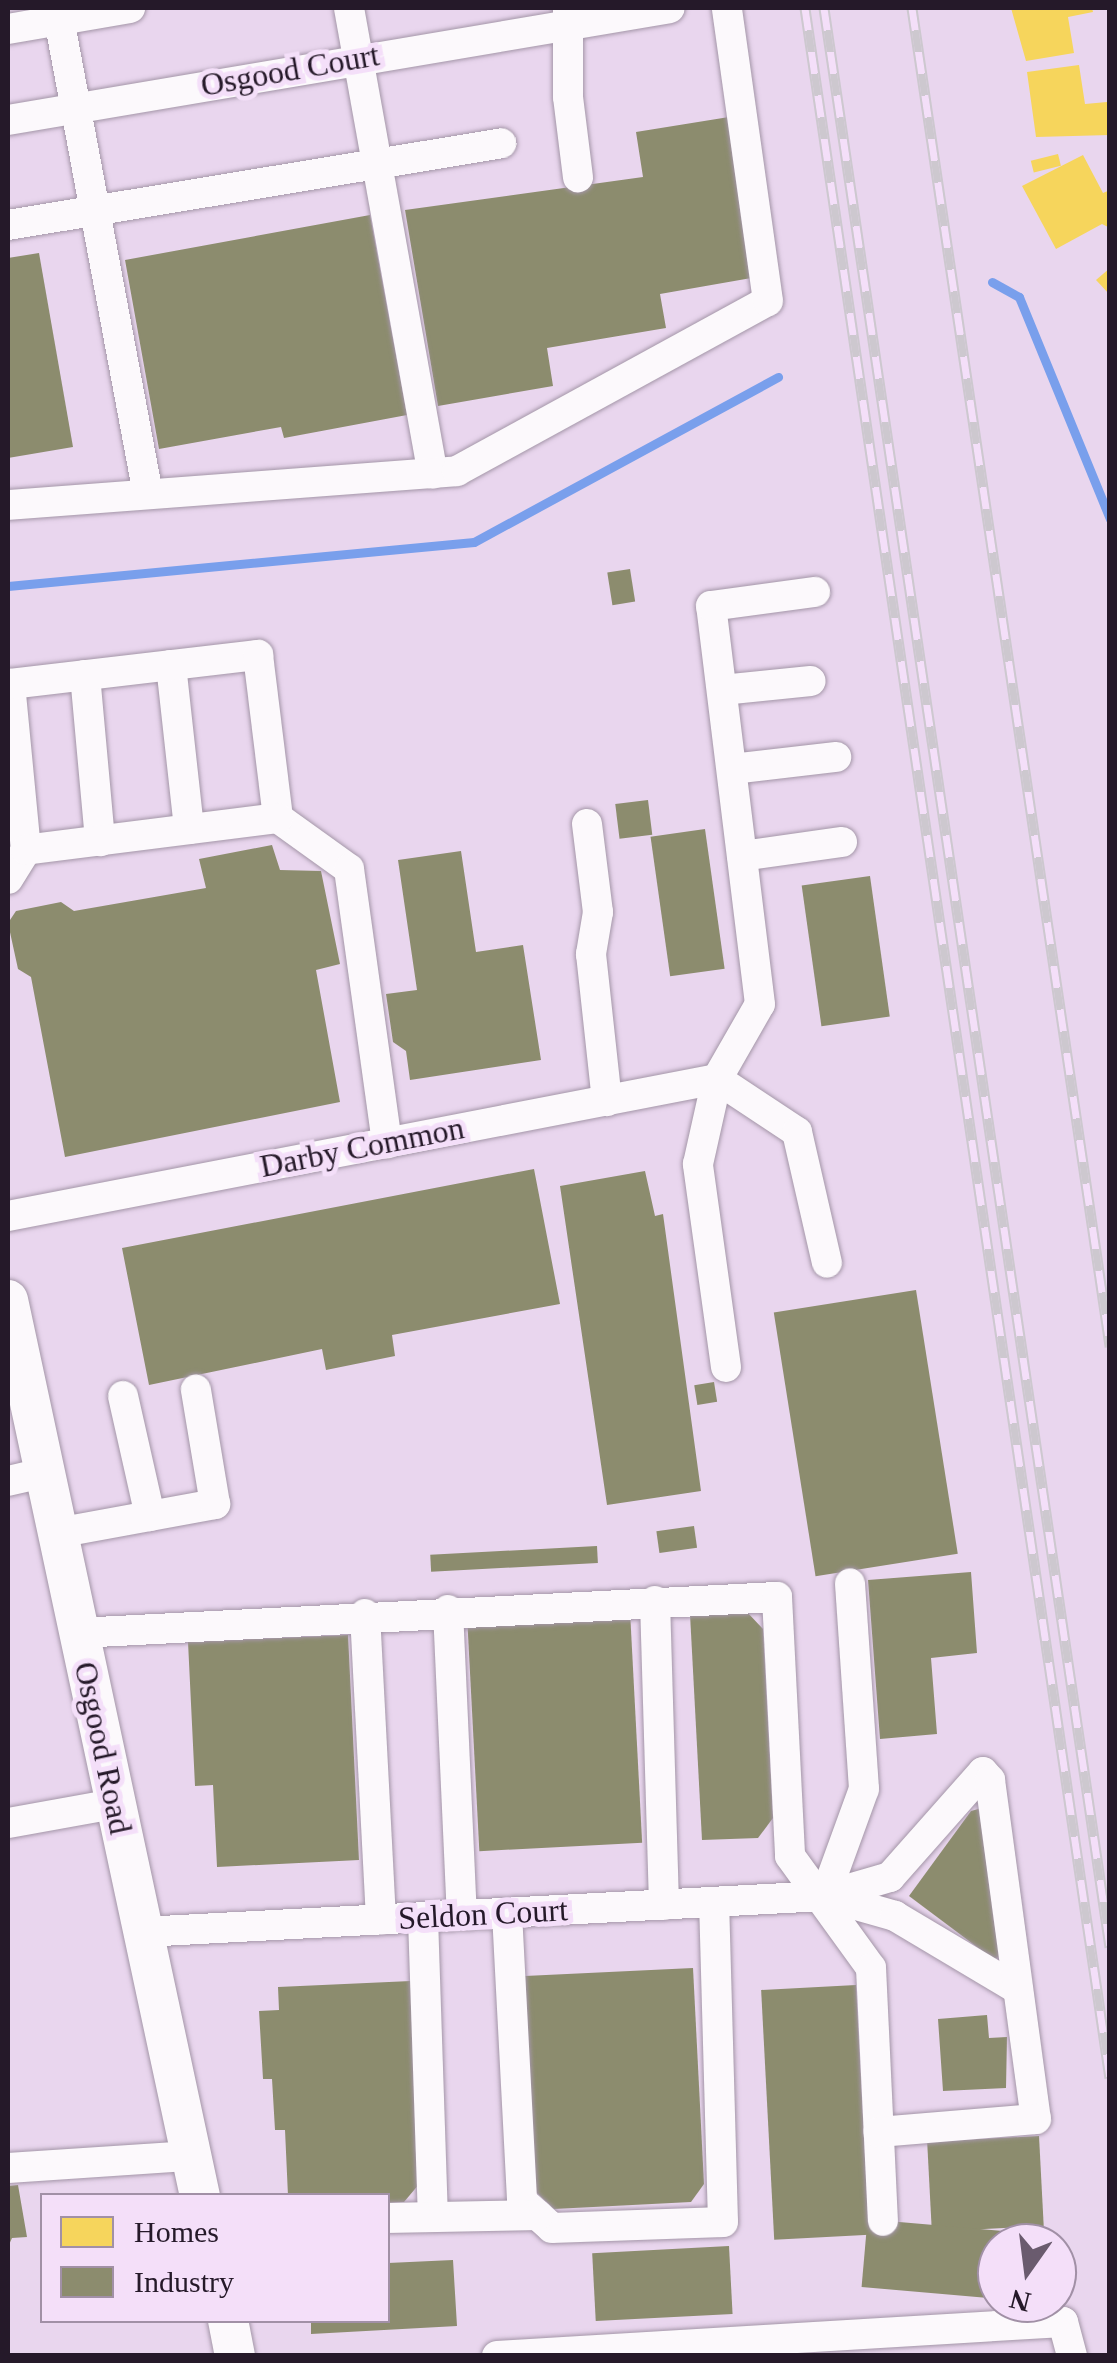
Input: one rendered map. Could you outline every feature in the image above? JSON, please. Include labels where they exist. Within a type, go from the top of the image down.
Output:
[{"type":"main road","name":"Osgood Road","points":[[8,1300],[26,1477],[57,1533],[199,2193]]},
{"type":"main road","points":[[229,2323],[235,2356]]},
{"type":"street","points":[[8,29],[59,14],[130,8]]},
{"type":"street","points":[[349,8],[434,474]]},
{"type":"street","name":"Osgood Court","points":[[8,120],[357,58],[571,14],[670,8]]},
{"type":"street","points":[[8,505],[458,471],[768,300],[727,8]]},
{"type":"street","points":[[59,14],[148,494]]},
{"type":"street","points":[[571,14],[568,98],[578,177]]},
{"type":"street","points":[[8,225],[501,144]]},
{"type":"street","points":[[726,1367],[698,1164],[717,1079],[760,1004],[711,606],[815,592]]},
{"type":"street","points":[[8,880],[26,850],[9,684],[258,655],[278,818]]},
{"type":"street","points":[[171,665],[189,829]]},
{"type":"street","points":[[85,675],[100,841]]},
{"type":"street","points":[[722,690],[811,682]]},
{"type":"street","points":[[732,769],[836,757]]},
{"type":"street","points":[[26,850],[278,818],[349,869],[387,1142]]},
{"type":"street","points":[[588,824],[598,912],[591,954],[607,1100]]},
{"type":"street","points":[[742,856],[842,842]]},
{"type":"street","points":[[717,1079],[798,1132],[827,1262]]},
{"type":"street","name":"Darby Common","points":[[8,1216],[717,1079]]},
{"type":"street","points":[[57,1533],[215,1504],[196,1390]]},
{"type":"street","points":[[123,1396],[150,1516]]},
{"type":"street","points":[[825,1896],[864,1789],[850,1582]]},
{"type":"street","points":[[78,1633],[772,1594],[780,1601],[790,1856],[825,1896],[872,1968],[883,2221]]},
{"type":"street","points":[[655,1601],[664,1905]]},
{"type":"street","points":[[448,1610],[462,1916]]},
{"type":"street","points":[[366,1614],[381,1920]]},
{"type":"street","points":[[825,1896],[890,1877],[975,1774],[987,1774],[1036,2118],[879,2132]]},
{"type":"street","points":[[8,1824],[114,1804]]},
{"type":"street","points":[[825,1896],[896,1916],[1016,1988]]},
{"type":"street","name":"Seldon Court","points":[[142,1932],[825,1896]]},
{"type":"street","points":[[507,1913],[522,2201],[552,2228],[723,2222],[714,1902]]},
{"type":"street","points":[[422,1918],[434,2215]]},
{"type":"street","points":[[8,2168],[191,2156]]},
{"type":"street","points":[[390,2218],[538,2216]]},
{"type":"street","points":[[497,2356],[1064,2322],[1072,2356]]},
{"type":"building: Homes","points":[[1011,8],[1092,8],[1093,12],[1068,17],[1074,53],[1026,61]]},
{"type":"building: Homes","points":[[1079,65],[1085,104],[1107,102],[1110,135],[1036,137],[1027,72]]},
{"type":"building: Homes","points":[[1058,154],[1061,166],[1034,172],[1031,161]]},
{"type":"building: Homes","points":[[1083,155],[1103,193],[1110,190],[1110,228],[1102,224],[1056,249],[1022,186]]},
{"type":"building: Homes","points":[[1110,268],[1110,295],[1096,280]]},
{"type":"building: Industry","points":[[729,117],[757,277],[660,294],[666,328],[547,348],[553,386],[438,406],[405,210],[643,177],[636,132]]},
{"type":"building: Industry","points":[[370,215],[407,415],[284,438],[281,427],[159,449],[125,260]]},
{"type":"building: Industry","points":[[39,253],[73,447],[8,458],[8,258]]},
{"type":"building: Industry","points":[[630,569],[635,602],[612,605],[607,573]]},
{"type":"building: Industry","points":[[648,800],[652,835],[620,839],[615,804]]},
{"type":"building: Industry","points":[[705,829],[725,969],[670,976],[651,837]]},
{"type":"building: Industry","points":[[272,845],[280,870],[321,871],[340,964],[316,970],[340,1102],[65,1157],[31,977],[18,969],[8,923],[16,911],[61,902],[74,911],[206,888],[199,859]]},
{"type":"building: Industry","points":[[461,851],[476,952],[523,945],[541,1060],[410,1080],[406,1051],[393,1042],[386,994],[417,990],[398,860]]},
{"type":"building: Industry","points":[[870,876],[890,1017],[821,1026],[802,886]]},
{"type":"building: Industry","points":[[534,1169],[560,1304],[392,1335],[395,1356],[326,1370],[322,1349],[149,1385],[122,1248]]},
{"type":"building: Industry","points":[[645,1171],[655,1216],[663,1214],[701,1491],[607,1505],[560,1186]]},
{"type":"building: Industry","points":[[916,1290],[958,1554],[816,1576],[774,1313]]},
{"type":"building: Industry","points":[[714,1382],[717,1402],[697,1405],[694,1385]]},
{"type":"building: Industry","points":[[694,1526],[697,1548],[659,1553],[656,1531]]},
{"type":"building: Industry","points":[[597,1546],[598,1563],[431,1572],[430,1555]]},
{"type":"building: Industry","points":[[971,1572],[977,1653],[931,1658],[937,1734],[880,1739],[868,1580]]},
{"type":"building: Industry","points":[[630,1611],[642,1843],[479,1851],[467,1620]]},
{"type":"building: Industry","points":[[746,1611],[763,1629],[773,1818],[758,1838],[702,1840],[690,1614]]},
{"type":"building: Industry","points":[[348,1635],[359,1860],[217,1867],[213,1785],[195,1786],[188,1642]]},
{"type":"building: Industry","points":[[982,1808],[1003,1956],[993,1959],[909,1896],[971,1811]]},
{"type":"building: Industry","points":[[693,1968],[704,2184],[691,2202],[554,2209],[536,2192],[525,1976]]},
{"type":"building: Industry","points":[[411,1981],[420,2183],[404,2202],[390,2203],[390,2193],[288,2193],[285,2130],[275,2130],[272,2079],[263,2079],[259,2011],[279,2010],[278,1987]]},
{"type":"building: Industry","points":[[856,1985],[869,2235],[774,2240],[761,1990]]},
{"type":"building: Industry","points":[[987,2015],[989,2038],[1007,2037],[1006,2088],[943,2091],[938,2019]]},
{"type":"building: Industry","points":[[1039,2136],[1044,2223],[977,2223],[977,2229],[932,2232],[927,2142]]},
{"type":"building: Industry","points":[[18,2185],[27,2237],[12,2238],[8,2247],[8,2186]]},
{"type":"building: Industry","points":[[868,2219],[977,2229],[977,2297],[862,2287]]},
{"type":"building: Industry","points":[[729,2246],[733,2314],[596,2321],[592,2253]]},
{"type":"building: Industry","points":[[453,2260],[457,2326],[311,2334],[311,2323],[390,2323],[390,2263]]},
{"type":"waterway","points":[[992,282],[1019,297],[1110,519]]},
{"type":"waterway","points":[[8,586],[474,542],[778,377]]},
{"type":"railway","points":[[805,8],[1110,2078]]},
{"type":"railway","points":[[824,8],[1110,1947]]},
{"type":"railway","points":[[912,8],[1110,1346]]}]
